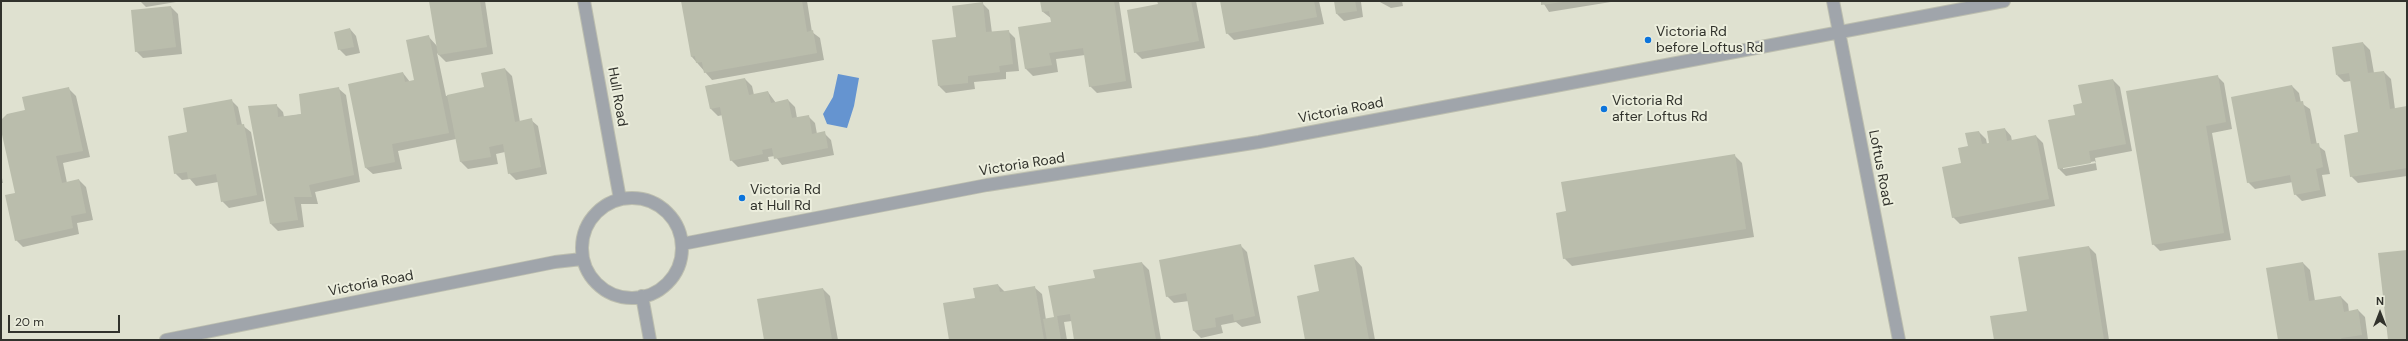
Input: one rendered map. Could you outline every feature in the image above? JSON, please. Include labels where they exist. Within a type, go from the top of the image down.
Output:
[{"type":"street","name":"Hull Road","points":[[584,1],[620,199]]},
{"type":"street","name":"Loftus Road","points":[[1833,1],[1899,340]]},
{"type":"street","name":"Victoria Road","points":[[682,244],[987,185],[1259,142],[2004,1]]},
{"type":"street","points":[[634,198],[649,200],[661,207],[671,217],[679,229],[682,244],[681,258],[672,277],[656,291],[642,296],[627,298],[612,294],[598,285],[589,273],[582,259],[581,243],[586,228],[593,215],[606,205],[620,199],[634,198]]},
{"type":"street","name":"Victoria Road","points":[[166,340],[555,262],[582,259]]},
{"type":"street","points":[[642,296],[650,340]]},
{"type":"water","points":[[838,74],[859,78],[854,106],[847,128],[827,124],[823,114],[833,97]]},
{"type":"building","points":[[429,1],[480,1],[487,47],[438,55]]},
{"type":"building","points":[[681,1],[802,1],[807,32],[813,30],[817,53],[704,73],[702,62],[696,63],[695,56],[691,57]]},
{"type":"building","points":[[1040,1],[1114,1],[1126,81],[1089,87],[1083,48],[1049,53],[1052,65],[1025,69],[1018,27],[1051,22],[1049,11],[1042,12]]},
{"type":"building","points":[[1157,1],[1191,1],[1199,41],[1134,53],[1127,10],[1158,4]]},
{"type":"building","points":[[1220,1],[1314,1],[1317,17],[1226,34]]},
{"type":"building","points":[[1334,1],[1355,1],[1357,11],[1336,14]]},
{"type":"building","points":[[1541,1],[1562,1],[1562,2],[1541,5]]},
{"type":"building","points":[[983,2],[986,32],[1009,30],[1013,64],[999,66],[1000,72],[968,76],[968,83],[938,86],[932,40],[956,37],[952,6]]},
{"type":"building","points":[[171,6],[176,47],[135,52],[131,10]]},
{"type":"building","points":[[350,28],[354,47],[338,50],[334,32]]},
{"type":"building","points":[[429,35],[449,133],[392,144],[395,162],[365,168],[348,84],[403,72],[405,82],[414,80],[406,40]]},
{"type":"building","points":[[2363,42],[2368,73],[2384,71],[2390,109],[2407,106],[2407,168],[2350,177],[2344,135],[2358,132],[2349,73],[2336,75],[2332,47]]},
{"type":"building","points":[[505,68],[515,122],[532,118],[541,167],[508,174],[503,144],[489,147],[491,157],[460,162],[447,95],[484,87],[481,73]]},
{"type":"building","points":[[2218,75],[2226,122],[2206,126],[2224,233],[2152,245],[2126,91]]},
{"type":"building","points":[[745,78],[749,95],[768,91],[771,103],[788,99],[792,118],[809,115],[812,134],[825,131],[828,148],[774,159],[772,148],[762,150],[763,154],[730,161],[720,107],[710,109],[705,86]]},
{"type":"building","points":[[2113,79],[2126,144],[2089,151],[2091,163],[2058,169],[2048,120],[2075,115],[2073,105],[2082,103],[2078,85]]},
{"type":"building","points":[[2292,85],[2296,102],[2303,101],[2311,144],[2319,143],[2323,167],[2316,169],[2320,190],[2294,195],[2290,175],[2247,183],[2231,97]]},
{"type":"building","points":[[69,87],[83,151],[56,156],[62,183],[79,179],[86,213],[71,216],[73,228],[15,241],[5,195],[15,193],[1,130],[1,120],[7,114],[25,110],[22,97]]},
{"type":"building","points":[[339,87],[354,175],[309,185],[312,197],[294,197],[298,220],[270,224],[248,106],[277,104],[278,117],[301,114],[299,94]]},
{"type":"building","points":[[232,99],[237,125],[244,124],[257,195],[221,202],[216,174],[188,179],[187,172],[174,174],[168,136],[187,132],[183,108]]},
{"type":"building","points":[[2005,128],[2007,141],[2036,135],[2049,199],[1952,218],[1942,167],[1961,163],[1958,148],[1968,146],[1965,133],[1979,131],[1982,144],[1989,143],[1987,131]]},
{"type":"building","points":[[1735,154],[1746,229],[1563,259],[1556,213],[1566,211],[1561,182]]},
{"type":"building","points":[[1241,244],[1255,316],[1234,321],[1233,314],[1215,318],[1216,327],[1193,331],[1186,293],[1166,297],[1159,260]]},
{"type":"building","points":[[2089,246],[2104,340],[1994,340],[1990,316],[2027,311],[2018,257]]},
{"type":"building","points":[[2407,250],[2407,340],[2388,340],[2378,253]]},
{"type":"building","points":[[1354,257],[1369,340],[1305,340],[1297,296],[1319,291],[1314,265]]},
{"type":"building","points":[[1142,262],[1156,340],[1074,340],[1070,314],[1057,316],[1061,340],[1047,340],[1043,319],[1054,317],[1048,286],[1095,278],[1093,270]]},
{"type":"building","points":[[2303,262],[2309,301],[2341,296],[2344,312],[2358,309],[2362,335],[2341,338],[2342,340],[2278,340],[2266,268]]},
{"type":"building","points":[[998,284],[1000,292],[1035,286],[1044,340],[949,340],[943,303],[975,298],[973,288]]},
{"type":"building","points":[[823,288],[832,340],[764,340],[757,299]]},
{"type":"place","name":"Victoria Rd before Loftus Rd","points":[[1648,40]]},
{"type":"place","name":"Victoria Rd after Loftus Rd","points":[[1604,109]]},
{"type":"place","name":"Victoria Rd at Hull Rd","points":[[742,198]]}]
